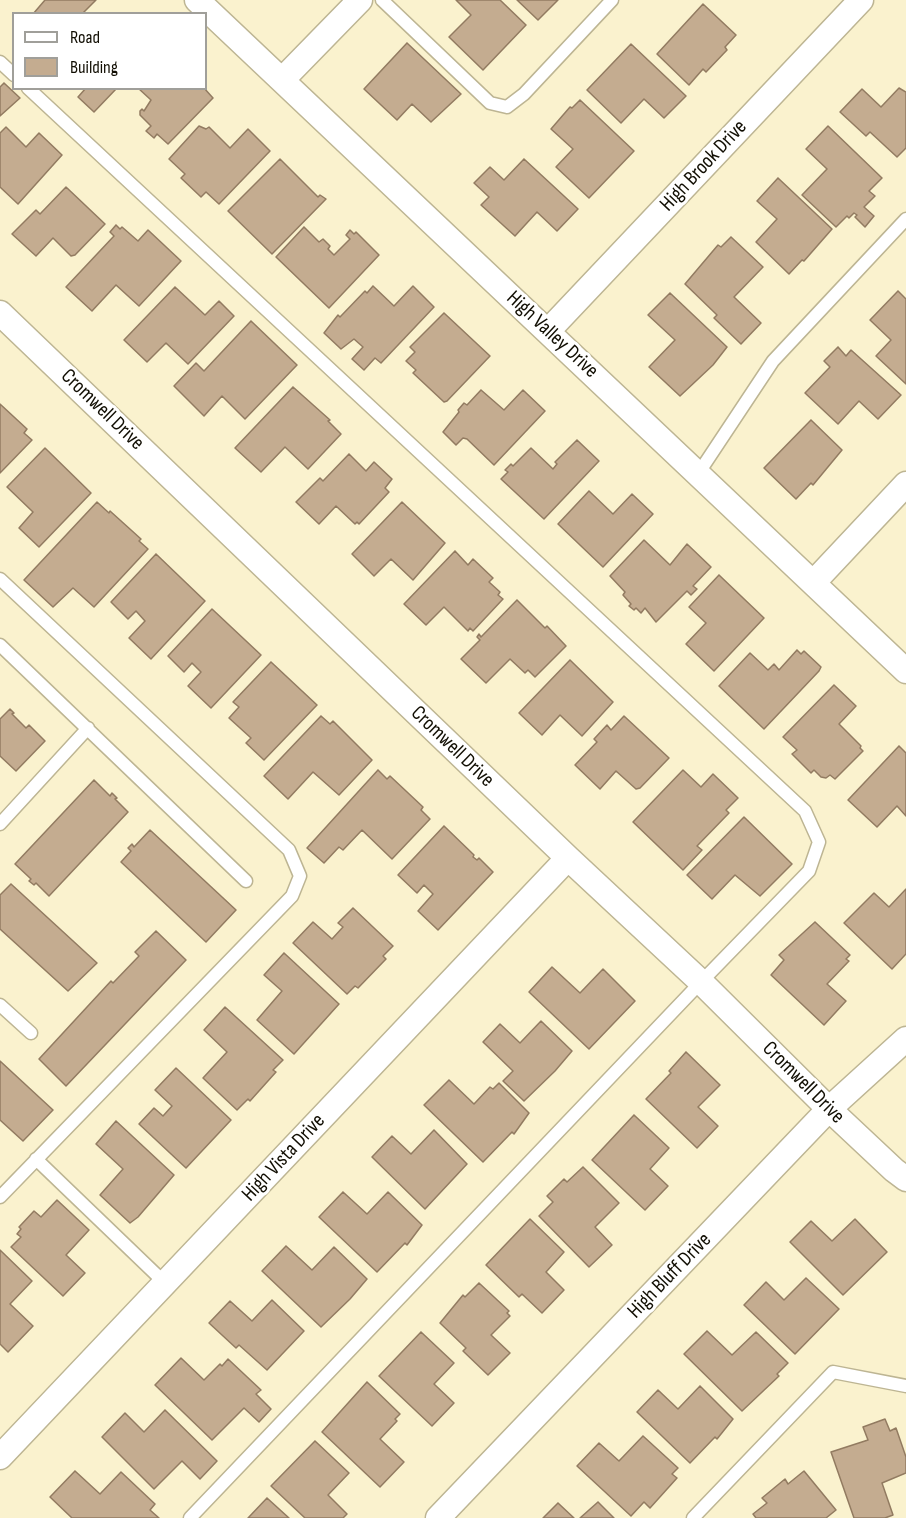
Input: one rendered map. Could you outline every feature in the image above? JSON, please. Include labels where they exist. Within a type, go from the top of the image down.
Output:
[{"type":"street","name":"High Valley Drive","points":[[198,0],[906,670]]},
{"type":"street","points":[[282,80],[360,0]]},
{"type":"street","name":"High Brook Drive","points":[[548,331],[861,0]]},
{"type":"street","name":"Cromwell Drive","points":[[0,312],[568,858],[701,982],[830,1109],[906,1179]]},
{"type":"street","points":[[813,583],[906,484]]},
{"type":"street","name":"High Vista Drive","points":[[0,1457],[568,858]]},
{"type":"street","name":"High Bluff Drive","points":[[438,1518],[830,1109],[906,1039]]},
{"type":"lane","points":[[382,0],[490,103],[507,107],[524,94],[612,0]]},
{"type":"lane","points":[[0,62],[12,73]]},
{"type":"lane","points":[[30,90],[805,811],[819,842],[809,871],[190,1518]]},
{"type":"lane","points":[[698,474],[773,362],[906,219]]},
{"type":"lane","points":[[0,579],[289,850],[300,876],[292,896],[0,1197]]},
{"type":"lane","points":[[0,645],[246,881]]},
{"type":"lane","points":[[0,824],[88,728]]},
{"type":"lane","points":[[0,1005],[31,1033]]},
{"type":"lane","points":[[36,1159],[165,1282]]},
{"type":"lane","points":[[693,1518],[833,1372],[906,1386]]},
{"type":"building","points":[[45,0],[96,0],[84,12],[35,12]]},
{"type":"building","points":[[456,0],[500,0],[526,25],[483,70],[449,37],[471,15]]},
{"type":"building","points":[[517,0],[558,0],[538,20]]},
{"type":"building","points":[[703,4],[736,35],[725,47],[727,50],[706,72],[703,69],[689,85],[657,54]]},
{"type":"building","points":[[407,43],[461,94],[431,122],[412,104],[397,120],[364,89]]},
{"type":"building","points":[[631,44],[686,96],[664,118],[644,99],[621,123],[587,90]]},
{"type":"building","points":[[4,83],[20,98],[0,116],[0,87]]},
{"type":"building","points":[[899,88],[906,92],[906,148],[897,157],[870,132],[866,136],[840,112],[862,89],[881,107]]},
{"type":"building","points":[[84,90],[115,90],[94,112],[78,97]]},
{"type":"building","points":[[140,90],[206,90],[213,98],[168,144],[157,134],[154,138],[146,131],[151,126],[140,115],[140,111],[142,109],[144,111],[151,100]]},
{"type":"building","points":[[580,100],[634,151],[589,198],[556,167],[573,149],[551,129],[570,107],[572,108]]},
{"type":"building","points":[[199,126],[206,129],[209,127],[230,148],[248,129],[270,151],[219,204],[206,192],[201,197],[181,178],[185,174],[169,159]]},
{"type":"building","points":[[828,126],[882,178],[869,191],[875,196],[864,207],[874,216],[865,227],[854,213],[849,218],[847,216],[836,227],[802,195],[827,169],[806,149]]},
{"type":"building","points":[[6,127],[26,147],[39,133],[62,155],[18,204],[0,187],[0,133]]},
{"type":"building","points":[[280,159],[318,197],[320,195],[326,199],[272,254],[228,211]]},
{"type":"building","points":[[524,159],[578,209],[557,231],[537,212],[515,236],[481,205],[489,197],[474,183],[490,167],[504,180]]},
{"type":"building","points":[[778,178],[832,229],[804,261],[802,260],[789,274],[756,242],[777,219],[757,201]]},
{"type":"building","points":[[66,187],[105,224],[75,255],[71,256],[53,238],[36,256],[12,234],[36,210],[40,214]]},
{"type":"building","points":[[116,225],[120,229],[122,227],[138,241],[148,230],[181,261],[139,306],[116,285],[92,311],[66,287],[114,236],[110,232]]},
{"type":"building","points":[[304,227],[319,242],[323,239],[330,246],[328,249],[334,255],[350,239],[346,235],[350,230],[354,234],[356,232],[379,255],[329,308],[276,257]]},
{"type":"building","points":[[731,237],[763,267],[734,297],[761,323],[741,344],[714,318],[717,315],[685,284],[718,245],[721,247]]},
{"type":"building","points":[[373,286],[394,306],[413,286],[434,307],[381,363],[375,358],[364,370],[352,359],[363,347],[354,339],[341,349],[324,333],[338,315],[340,317],[365,291],[367,293]]},
{"type":"building","points":[[175,287],[205,315],[219,301],[234,316],[188,364],[166,343],[147,362],[124,340]]},
{"type":"building","points":[[898,291],[906,299],[906,384],[876,356],[891,340],[870,320]]},
{"type":"building","points":[[670,293],[727,347],[713,365],[680,396],[649,367],[675,340],[648,315]]},
{"type":"building","points":[[444,313],[490,356],[444,402],[413,373],[416,370],[406,361],[415,352],[410,347]]},
{"type":"building","points":[[251,321],[297,365],[245,419],[222,396],[204,416],[174,386],[196,363],[204,371]]},
{"type":"building","points":[[838,347],[846,356],[851,350],[901,395],[878,419],[859,401],[838,424],[805,393],[830,367],[824,361]]},
{"type":"building","points":[[293,387],[330,420],[328,421],[341,434],[308,469],[285,447],[261,472],[235,448]]},
{"type":"building","points":[[481,390],[504,410],[523,390],[545,411],[494,465],[467,439],[463,438],[456,445],[443,432],[464,403],[467,405]]},
{"type":"building","points":[[0,404],[27,429],[24,433],[32,440],[0,473]]},
{"type":"building","points":[[811,420],[842,450],[813,485],[811,483],[796,499],[764,468]]},
{"type":"building","points":[[577,440],[599,461],[544,519],[501,479],[508,472],[505,470],[511,464],[513,466],[531,448],[553,469],[557,464],[555,462]]},
{"type":"building","points":[[45,448],[91,493],[39,547],[19,528],[33,512],[7,487]]},
{"type":"building","points":[[349,454],[366,471],[374,462],[392,479],[385,488],[389,492],[359,524],[357,522],[355,524],[336,506],[319,524],[296,502],[320,478],[323,481]]},
{"type":"building","points":[[589,491],[613,514],[632,494],[653,514],[603,567],[558,524]]},
{"type":"building","points":[[97,502],[141,539],[139,541],[148,549],[94,607],[73,588],[53,607],[24,580]]},
{"type":"building","points":[[402,502],[445,543],[413,580],[391,559],[374,576],[352,554]]},
{"type":"building","points":[[644,540],[670,565],[687,544],[711,567],[693,586],[697,589],[691,595],[687,591],[656,622],[645,608],[641,613],[629,606],[631,604],[623,595],[625,592],[610,576]]},
{"type":"building","points":[[455,551],[468,565],[473,559],[493,578],[489,582],[500,592],[498,595],[503,599],[473,631],[470,628],[468,631],[444,607],[426,625],[404,604]]},
{"type":"building","points":[[156,554],[205,601],[151,659],[129,638],[145,621],[136,611],[128,619],[111,602]]},
{"type":"building","points":[[719,575],[764,618],[714,671],[686,644],[706,623],[689,607]]},
{"type":"building","points":[[517,600],[566,646],[535,677],[528,670],[525,673],[510,659],[486,683],[461,659],[480,640],[477,637],[479,634],[481,637]]},
{"type":"building","points":[[212,609],[261,655],[211,708],[188,686],[201,672],[192,663],[184,672],[168,656]]},
{"type":"building","points":[[797,650],[801,654],[804,651],[821,667],[764,729],[719,686],[750,653],[768,670],[774,664],[779,670]]},
{"type":"building","points":[[570,660],[613,702],[582,736],[560,715],[542,735],[519,713]]},
{"type":"building","points":[[271,662],[317,705],[264,760],[246,743],[251,738],[229,718],[239,707],[233,702]]},
{"type":"building","points":[[834,685],[856,706],[839,724],[861,746],[863,751],[835,779],[830,775],[826,778],[821,777],[814,770],[811,773],[792,754],[797,750],[783,737]]},
{"type":"building","points":[[10,709],[26,728],[29,725],[45,741],[16,771],[0,756],[0,719]]},
{"type":"building","points":[[321,716],[330,724],[333,721],[372,760],[339,795],[313,772],[288,799],[264,776]]},
{"type":"building","points":[[624,716],[669,758],[640,788],[636,789],[616,771],[600,789],[575,765],[597,742],[594,739],[607,725],[611,730]]},
{"type":"building","points":[[899,746],[906,753],[906,816],[897,806],[877,827],[848,800]]},
{"type":"building","points":[[378,770],[387,779],[390,776],[423,807],[421,810],[430,819],[392,859],[362,830],[343,850],[339,847],[324,863],[307,848]]},
{"type":"building","points":[[683,770],[701,787],[713,774],[738,798],[726,810],[729,813],[697,846],[702,850],[683,870],[633,822]]},
{"type":"building","points":[[94,780],[110,796],[112,793],[128,812],[49,896],[36,883],[34,885],[29,881],[31,879],[15,864]]},
{"type":"building","points":[[744,817],[792,864],[760,896],[735,875],[712,899],[687,875]]},
{"type":"building","points":[[444,826],[474,855],[473,857],[477,860],[479,858],[493,872],[438,930],[418,911],[433,894],[424,885],[417,893],[398,875]]},
{"type":"building","points":[[150,830],[236,910],[206,942],[121,862],[131,851],[128,848],[132,844],[134,847]]},
{"type":"building","points":[[11,884],[97,963],[68,991],[0,929],[0,895]]},
{"type":"building","points":[[906,889],[906,954],[892,969],[844,923],[874,893],[889,907]]},
{"type":"building","points":[[353,908],[393,946],[383,956],[386,959],[358,988],[355,986],[347,994],[293,943],[313,922],[332,939],[343,927],[338,923]]},
{"type":"building","points":[[815,922],[850,955],[846,959],[849,961],[827,984],[846,1001],[824,1025],[771,975],[784,960],[779,955]]},
{"type":"building","points":[[156,931],[186,960],[66,1086],[39,1059],[111,981],[113,983],[139,956],[135,952]]},
{"type":"building","points":[[284,953],[339,1004],[294,1054],[257,1020],[282,991],[264,975]]},
{"type":"building","points":[[552,967],[580,993],[603,969],[635,1001],[589,1049],[529,992]]},
{"type":"building","points":[[225,1007],[283,1060],[273,1070],[276,1072],[250,1101],[248,1099],[237,1110],[203,1078],[227,1052],[204,1030]]},
{"type":"building","points":[[541,1021],[572,1051],[524,1101],[503,1081],[513,1071],[483,1042],[500,1024],[520,1043]]},
{"type":"building","points":[[686,1052],[720,1085],[698,1107],[718,1126],[697,1148],[646,1099],[671,1073],[669,1071]]},
{"type":"building","points":[[0,1061],[53,1110],[23,1141],[0,1120]]},
{"type":"building","points":[[176,1068],[231,1120],[186,1168],[139,1124],[154,1108],[163,1116],[172,1106],[155,1090]]},
{"type":"building","points":[[449,1080],[474,1104],[490,1087],[493,1089],[499,1083],[529,1113],[514,1134],[512,1132],[483,1162],[424,1105]]},
{"type":"building","points":[[634,1115],[669,1148],[650,1169],[668,1186],[645,1210],[592,1160]]},
{"type":"building","points":[[116,1121],[174,1175],[138,1217],[130,1223],[100,1195],[123,1169],[96,1144]]},
{"type":"building","points":[[434,1130],[467,1164],[425,1209],[372,1157],[392,1136],[411,1154]]},
{"type":"building","points":[[583,1167],[619,1203],[595,1227],[612,1245],[589,1267],[539,1216],[553,1202],[547,1196],[564,1179],[567,1182]]},
{"type":"building","points":[[343,1192],[367,1214],[388,1192],[422,1225],[407,1245],[405,1243],[377,1272],[319,1217]]},
{"type":"building","points":[[57,1200],[89,1230],[66,1255],[85,1273],[63,1296],[11,1247],[21,1237],[17,1234],[21,1229],[19,1227],[34,1211],[41,1217]]},
{"type":"building","points":[[530,1219],[564,1252],[546,1272],[564,1290],[542,1313],[522,1294],[519,1297],[486,1265]]},
{"type":"building","points":[[855,1219],[887,1252],[843,1295],[790,1242],[811,1221],[832,1241]]},
{"type":"building","points":[[286,1246],[312,1270],[334,1247],[367,1279],[321,1327],[262,1271]]},
{"type":"building","points":[[0,1250],[32,1281],[10,1304],[33,1326],[8,1352],[0,1344]]},
{"type":"building","points":[[806,1278],[839,1309],[795,1354],[744,1305],[766,1282],[784,1300]]},
{"type":"building","points":[[479,1283],[509,1311],[507,1313],[510,1316],[491,1335],[510,1353],[488,1375],[463,1351],[466,1348],[440,1323],[463,1295],[465,1297]]},
{"type":"building","points":[[272,1300],[304,1331],[267,1370],[239,1345],[236,1348],[209,1323],[230,1301],[252,1321]]},
{"type":"building","points":[[707,1331],[732,1355],[756,1332],[788,1363],[777,1374],[779,1376],[742,1411],[684,1354]]},
{"type":"building","points":[[421,1332],[454,1363],[434,1384],[454,1403],[432,1426],[379,1376]]},
{"type":"building","points":[[181,1358],[204,1380],[228,1359],[261,1390],[256,1394],[271,1409],[259,1422],[244,1408],[212,1440],[155,1385]]},
{"type":"building","points":[[367,1382],[400,1414],[395,1419],[397,1421],[380,1439],[404,1462],[380,1487],[322,1432]]},
{"type":"building","points":[[700,1386],[733,1419],[717,1439],[715,1437],[690,1463],[637,1412],[658,1390],[678,1409]]},
{"type":"building","points":[[165,1410],[217,1461],[200,1479],[182,1461],[154,1489],[102,1437],[125,1413],[144,1432]]},
{"type":"building","points":[[885,1419],[890,1431],[896,1428],[906,1457],[906,1473],[882,1483],[893,1515],[885,1518],[854,1518],[831,1452],[868,1440],[863,1427]]},
{"type":"building","points":[[643,1436],[678,1468],[672,1474],[677,1478],[650,1508],[644,1502],[631,1516],[577,1466],[599,1443],[619,1461]]},
{"type":"building","points":[[315,1441],[349,1473],[328,1495],[347,1514],[343,1518],[305,1518],[271,1486]]},
{"type":"building","points":[[75,1471],[100,1494],[121,1472],[155,1504],[150,1510],[159,1518],[72,1518],[50,1497]]},
{"type":"building","points":[[804,1471],[836,1510],[826,1518],[756,1518],[753,1514],[767,1503],[762,1498],[785,1479],[788,1484]]},
{"type":"building","points":[[267,1498],[289,1518],[248,1518]]},
{"type":"building","points":[[598,1502],[614,1518],[580,1518]]},
{"type":"building","points":[[558,1503],[574,1518],[543,1518]]}]
